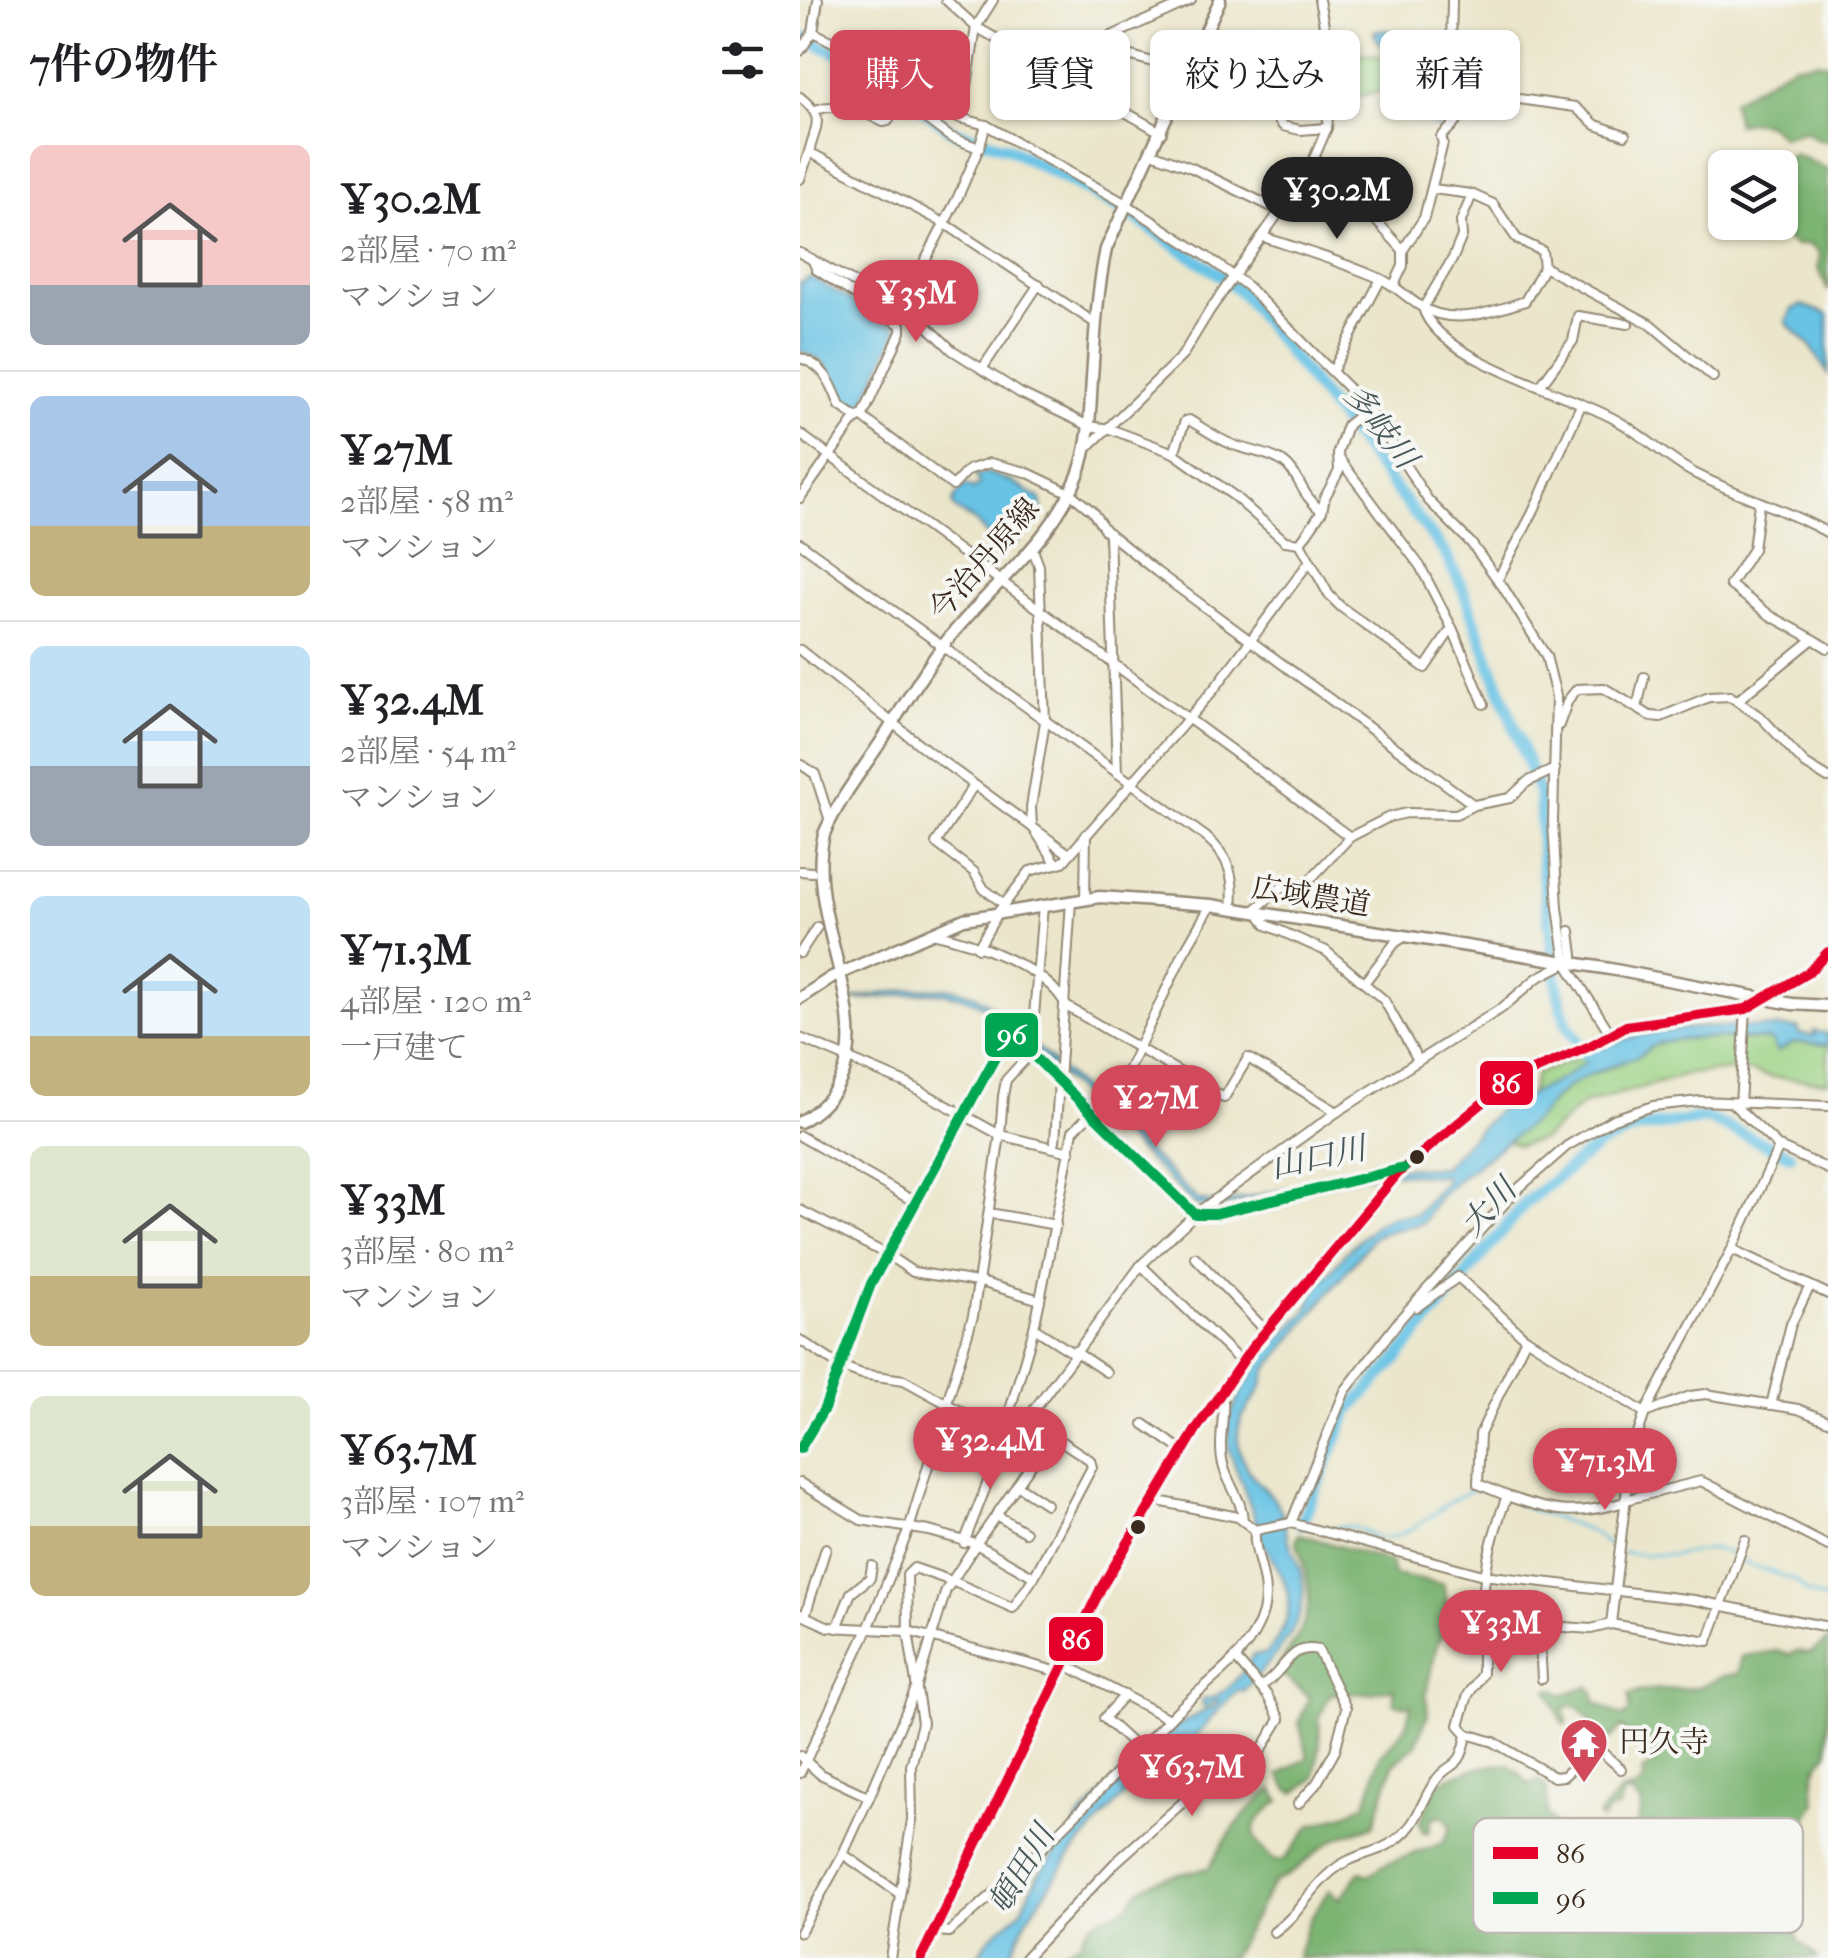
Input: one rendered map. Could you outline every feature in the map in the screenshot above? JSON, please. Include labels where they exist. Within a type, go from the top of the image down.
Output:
[{"type":"main road","name":"今治丹原線","points":[[1207,30],[1220,0]]},
{"type":"main road","name":"今治丹原線","points":[[846,1056],[845,1028],[817,928],[806,871],[830,822],[942,646],[1050,528],[1070,493],[1089,426],[1097,292],[1106,249],[1168,120]]},
{"type":"main road","name":"広域農道","points":[[800,998],[832,977],[928,932],[1001,908],[1100,897],[1212,905],[1570,963],[1763,999],[1828,1006]]},
{"type":"main road","points":[[1763,999],[1809,972],[1828,952]]},
{"type":"main road","points":[[800,1122],[828,1100],[841,1078],[846,1056]]},
{"type":"street","points":[[801,46],[812,34],[818,0]]},
{"type":"street","points":[[946,0],[990,34]]},
{"type":"street","points":[[970,66],[976,26],[993,0]]},
{"type":"street","points":[[1123,30],[1191,0]]},
{"type":"street","points":[[1085,450],[1182,356],[1309,170],[1327,128],[1330,101],[1326,35],[1319,0]]},
{"type":"street","points":[[1451,30],[1452,0]]},
{"type":"street","points":[[812,34],[830,42]]},
{"type":"street","points":[[800,96],[815,110],[819,120],[800,178]]},
{"type":"street","points":[[1520,99],[1575,107],[1596,125],[1626,135]]},
{"type":"street","points":[[815,110],[855,108],[883,122],[888,121],[899,103],[905,104],[950,137],[979,148]]},
{"type":"street","points":[[1130,117],[1162,133]]},
{"type":"street","points":[[962,120],[986,125],[1126,204],[1235,277],[1368,408],[1428,500],[1471,544],[1498,579],[1546,656],[1556,696],[1552,822],[1558,908],[1570,963],[1610,1033]]},
{"type":"street","points":[[1278,120],[1283,126],[1300,130],[1327,128]]},
{"type":"street","points":[[1394,285],[1404,266],[1403,250],[1424,218],[1443,143],[1441,137],[1458,120]]},
{"type":"street","points":[[901,308],[979,148],[986,125]]},
{"type":"street","points":[[809,152],[944,223],[1095,324]]},
{"type":"street","points":[[1152,152],[1280,211]]},
{"type":"street","points":[[1309,170],[1370,214],[1403,250]]},
{"type":"street","points":[[1263,237],[1381,279],[1423,308],[1453,317],[1471,317],[1525,301],[1544,266],[1542,251],[1518,239],[1494,204],[1472,195],[1433,189]]},
{"type":"street","points":[[1472,195],[1461,220],[1462,236],[1453,258],[1423,308],[1426,319],[1452,345],[1618,420],[1670,460],[1828,533]]},
{"type":"street","points":[[800,252],[919,318],[952,350],[1020,393],[1089,426],[1110,429],[1174,453],[1234,496],[1285,541],[1300,543]]},
{"type":"street","points":[[800,498],[860,417],[902,332],[901,324],[816,270],[812,259]]},
{"type":"street","points":[[1544,266],[1650,324],[1713,376]]},
{"type":"street","points":[[1332,370],[1381,279]]},
{"type":"street","points":[[982,369],[1039,284]]},
{"type":"street","points":[[1541,385],[1573,342],[1578,316],[1628,324]]},
{"type":"street","points":[[800,358],[821,368],[840,406],[954,486],[968,470],[990,463],[1026,472],[1070,493],[1092,510],[1108,533],[1474,805]]},
{"type":"street","points":[[1498,579],[1533,512],[1580,405]]},
{"type":"street","points":[[1300,543],[1322,512],[1339,471],[1338,457],[1346,425],[1368,408]]},
{"type":"street","points":[[1174,453],[1185,421],[1189,420],[1234,446],[1258,450],[1282,462],[1292,470],[1306,500],[1322,512]]},
{"type":"street","points":[[800,434],[1350,837]]},
{"type":"street","points":[[1338,457],[1420,566],[1484,704]]},
{"type":"street","points":[[1759,504],[1752,549],[1730,585],[1771,616],[1827,646]]},
{"type":"street","points":[[1108,533],[1117,774]]},
{"type":"street","points":[[800,543],[1217,846],[1232,872],[1232,909]]},
{"type":"street","points":[[1300,543],[1341,608],[1424,668],[1452,628]]},
{"type":"street","points":[[1032,547],[1040,566],[1045,722],[1030,807],[1032,826],[1057,864]]},
{"type":"street","points":[[978,948],[1001,908],[1030,870],[1057,864],[1070,854],[1214,688],[1310,561]]},
{"type":"street","points":[[1738,700],[1813,639]]},
{"type":"street","points":[[800,650],[892,724],[1070,854]]},
{"type":"street","points":[[1637,708],[1644,677]]},
{"type":"street","points":[[1556,734],[1576,689],[1604,688],[1650,716],[1661,717],[1723,694],[1762,718],[1805,764],[1828,778]]},
{"type":"street","points":[[802,764],[815,774],[830,822]]},
{"type":"street","points":[[1418,1060],[1389,1005],[1326,951],[1266,925],[1256,913],[1283,886],[1304,886],[1350,837],[1388,818],[1407,813],[1456,814],[1474,805],[1510,798],[1527,782],[1555,770]]},
{"type":"street","points":[[974,785],[936,842],[974,872],[1001,908]]},
{"type":"street","points":[[1085,899],[1086,834]]},
{"type":"street","points":[[1054,1141],[1071,901]]},
{"type":"street","points":[[800,1773],[868,1630],[910,1529],[949,1403],[979,1282],[1006,1080],[1030,1054],[1043,905]]},
{"type":"street","points":[[964,1543],[1009,1437],[1073,1132],[1122,1083],[1183,954],[1212,905]]},
{"type":"street","points":[[803,949],[817,928]]},
{"type":"street","points":[[1570,931],[1570,963]]},
{"type":"street","points":[[928,932],[958,938],[1030,970],[1066,1006],[1224,1098],[1248,1058],[1337,1112]]},
{"type":"street","points":[[800,934],[803,949]]},
{"type":"street","points":[[1364,983],[1404,936]]},
{"type":"street","points":[[1009,1437],[1027,1420],[1141,1266],[1195,1214],[1337,1112],[1502,1008],[1537,978],[1570,963]]},
{"type":"street","points":[[920,1958],[1061,1668],[1153,1500],[1222,1390],[1266,1330],[1398,1174],[1510,1080],[1626,1026],[1746,1009],[1763,999]]},
{"type":"street","points":[[1736,1104],[1746,1009]]},
{"type":"street","points":[[800,1449],[824,1410],[886,1254],[1009,1032],[1195,1214],[1214,1214],[1398,1174]]},
{"type":"street","points":[[800,1038],[846,1056],[1000,1135],[1070,1152]]},
{"type":"street","points":[[1288,1523],[1345,1390],[1401,1318],[1548,1161],[1613,1119],[1653,1106],[1700,1101],[1828,1106]]},
{"type":"street","points":[[1736,1104],[1778,1147],[1828,1169]]},
{"type":"street","points":[[800,1136],[915,1202]]},
{"type":"street","points":[[1611,1624],[1631,1454],[1645,1412],[1732,1249],[1778,1147]]},
{"type":"street","points":[[800,1210],[913,1272],[979,1282],[1040,1300]]},
{"type":"street","points":[[989,1213],[1056,1225]]},
{"type":"street","points":[[1732,1249],[1828,1294]]},
{"type":"street","points":[[1195,1257],[1266,1330]]},
{"type":"street","points":[[1141,1266],[1242,1362]]},
{"type":"street","points":[[1401,1318],[1458,1277],[1526,1338],[1645,1412]]},
{"type":"street","points":[[1771,1405],[1790,1324],[1810,1286]]},
{"type":"street","points":[[1034,1328],[1106,1372]]},
{"type":"street","points":[[1526,1338],[1480,1434],[1478,1484],[1544,1509],[1588,1512],[1702,1482],[1828,1546]]},
{"type":"street","points":[[800,1340],[840,1366],[862,1374],[904,1380],[1038,1454],[946,1590],[916,1686],[868,1800],[800,1932]]},
{"type":"street","points":[[1222,1390],[1226,1407],[1222,1430],[1224,1468],[1237,1494],[1242,1520]]},
{"type":"street","points":[[1645,1412],[1706,1394],[1798,1409],[1828,1421]]},
{"type":"street","points":[[890,1958],[912,1820],[911,1766],[922,1723],[908,1632],[906,1574],[914,1568],[1013,1608],[1034,1577],[1092,1467],[1090,1460],[1027,1420]]},
{"type":"street","points":[[1144,1424],[1183,1451]]},
{"type":"street","points":[[800,1483],[860,1520],[929,1530],[976,1544],[1034,1577]]},
{"type":"street","points":[[1017,1485],[1046,1504]]},
{"type":"street","points":[[1507,1496],[1489,1544],[1484,1575],[1482,1674],[1468,1695],[1459,1724],[1466,1734],[1494,1742],[1554,1777],[1564,1776],[1595,1746],[1621,1769]]},
{"type":"street","points":[[1153,1500],[1212,1510],[1242,1520],[1255,1530],[1288,1523],[1484,1575],[1720,1605],[1828,1626]]},
{"type":"street","points":[[996,1515],[1026,1532]]},
{"type":"street","points":[[936,1931],[949,1932],[1036,1856],[1248,1642],[1263,1611],[1264,1575],[1255,1530]]},
{"type":"street","points":[[1482,1620],[1590,1630],[1611,1624],[1708,1641],[1744,1540]]},
{"type":"street","points":[[826,1548],[803,1615],[837,1628],[908,1632],[1061,1668],[1169,1719]]},
{"type":"street","points":[[837,1628],[852,1593],[870,1578],[872,1566]]},
{"type":"street","points":[[1540,1625],[1542,1678]]},
{"type":"street","points":[[1258,1684],[1275,1678],[1295,1651],[1306,1647],[1318,1650],[1346,1708],[1335,1751],[1317,1783],[1298,1804]]},
{"type":"street","points":[[1025,1958],[1115,1863],[1230,1760],[1240,1755],[1250,1761],[1256,1759],[1280,1719],[1258,1684],[1235,1658]]},
{"type":"street","points":[[1125,1696],[1104,1718],[1139,1750]]},
{"type":"street","points":[[1274,1932],[1296,1917],[1310,1893],[1341,1864],[1390,1844],[1405,1830],[1420,1814],[1434,1782],[1458,1764],[1466,1734]]},
{"type":"street","points":[[803,1760],[820,1774],[869,1797],[868,1800]]},
{"type":"street","points":[[843,1854],[900,1894]]},
{"type":"green space","points":[[1360,53],[1380,56],[1380,91],[1360,96]]},
{"type":"green space","points":[[1817,61],[1828,64],[1828,141],[1804,131],[1781,137],[1762,122],[1737,124],[1732,101],[1792,65]]},
{"type":"green space","points":[[1798,156],[1828,169],[1828,291],[1818,268],[1820,253],[1808,244],[1795,246],[1788,240],[1798,240]]},
{"type":"green space","points":[[1688,1038],[1772,1040],[1778,1052],[1794,1042],[1828,1045],[1828,1082],[1771,1077],[1741,1069],[1690,1074],[1583,1104],[1543,1139],[1518,1146],[1507,1140],[1575,1081],[1641,1055],[1656,1042]]},
{"type":"green space","points":[[1612,1044],[1566,1077],[1529,1097],[1536,1074]]},
{"type":"green space","points":[[1299,1534],[1391,1562],[1394,1575],[1443,1584],[1452,1619],[1437,1645],[1426,1692],[1428,1715],[1416,1744],[1393,1765],[1374,1825],[1335,1839],[1291,1874],[1274,1882],[1231,1958],[1049,1958],[1080,1942],[1088,1926],[1127,1906],[1148,1884],[1209,1868],[1236,1825],[1273,1789],[1280,1801],[1262,1816],[1254,1830],[1258,1844],[1275,1861],[1284,1860],[1311,1825],[1366,1803],[1380,1756],[1405,1728],[1411,1706],[1395,1704],[1393,1688],[1330,1694],[1319,1718],[1315,1778],[1295,1793],[1288,1790],[1279,1775],[1308,1757],[1299,1723],[1309,1697],[1276,1669],[1298,1636],[1308,1608],[1307,1579],[1296,1540]]},
{"type":"green space","points":[[1828,1640],[1828,1753],[1814,1775],[1816,1802],[1803,1826],[1803,1818],[1638,1818],[1642,1804],[1630,1793],[1622,1796],[1619,1807],[1608,1811],[1603,1818],[1598,1816],[1620,1792],[1637,1788],[1644,1780],[1642,1773],[1655,1763],[1650,1744],[1643,1738],[1632,1738],[1621,1727],[1610,1739],[1603,1738],[1580,1708],[1572,1705],[1564,1708],[1564,1725],[1548,1690],[1556,1689],[1562,1695],[1588,1686],[1594,1692],[1595,1702],[1623,1717],[1630,1711],[1629,1695],[1701,1686],[1738,1674],[1742,1656],[1778,1651],[1789,1655],[1796,1651],[1810,1653]]},
{"type":"green space","points":[[1511,1766],[1528,1784],[1539,1781],[1547,1787],[1550,1818],[1473,1818],[1473,1933],[1796,1933],[1798,1940],[1818,1958],[1297,1958],[1308,1922],[1329,1890],[1340,1899],[1360,1872],[1369,1875],[1383,1865],[1443,1843],[1450,1829],[1448,1820],[1440,1815],[1432,1818],[1429,1832],[1423,1832],[1420,1822],[1438,1784],[1474,1769]]},
{"type":"water","points":[[1421,120],[1446,120],[1439,129]]},
{"type":"water","points":[[811,277],[896,326],[863,405],[857,408],[841,400],[823,362],[800,351],[800,283]]},
{"type":"water","points":[[1801,305],[1828,314],[1828,374],[1810,345],[1786,323],[1792,309]]},
{"type":"water","points":[[989,473],[1041,499],[1042,508],[1013,547],[990,537],[953,506],[954,498],[965,485],[974,489],[979,485],[976,475]]},
{"type":"water","points":[[951,988],[975,995],[998,1010],[1198,1200],[1217,1204],[1385,1168],[1443,1167],[1498,1110],[1565,1077],[1610,1044],[1633,1037],[1679,1029],[1728,1027],[1799,1028],[1798,1034],[1828,1034],[1828,1045],[1794,1042],[1778,1052],[1771,1040],[1703,1038],[1658,1043],[1558,1094],[1539,1117],[1438,1198],[1423,1223],[1373,1238],[1266,1371],[1238,1430],[1243,1461],[1280,1507],[1301,1571],[1303,1599],[1293,1629],[1243,1692],[1239,1690],[1231,1697],[1179,1755],[1139,1779],[1072,1853],[1027,1919],[1008,1958],[976,1958],[990,1937],[1021,1911],[1038,1875],[1078,1820],[1150,1744],[1218,1705],[1218,1700],[1205,1708],[1202,1705],[1203,1700],[1233,1684],[1253,1655],[1265,1654],[1278,1639],[1285,1624],[1288,1595],[1277,1566],[1258,1536],[1259,1529],[1229,1450],[1228,1422],[1263,1356],[1306,1311],[1315,1290],[1347,1251],[1376,1224],[1392,1216],[1416,1214],[1446,1180],[1444,1176],[1391,1173],[1216,1209],[1195,1205],[995,1013],[956,995],[938,993],[844,1000],[911,989]]},
{"type":"waterway","name":"多岐川","points":[[800,36],[864,66],[953,131],[1006,147],[1126,212],[1242,293],[1445,553],[1462,587],[1540,796],[1543,874],[1558,991],[1566,1023],[1585,1054],[1611,1055]]},
{"type":"waterway","name":"大川","points":[[1301,1523],[1348,1412],[1397,1359],[1526,1202],[1584,1156],[1600,1144],[1635,1129],[1706,1118],[1790,1155]]},
{"type":"waterway","points":[[1327,1531],[1348,1526],[1378,1537],[1395,1536],[1480,1488]]},
{"type":"waterway","points":[[1515,1503],[1594,1533],[1614,1550]]},
{"type":"waterway","points":[[1622,1552],[1672,1555],[1713,1549],[1736,1558]]},
{"type":"waterway","points":[[1742,1562],[1795,1580],[1808,1593],[1828,1601]]},
{"type":"transit line","name":"86","points":[[921,1958],[1101,1588],[1197,1428],[1251,1349],[1398,1173],[1509,1081],[1626,1026],[1746,1009],[1809,972],[1828,952]]},
{"type":"transit line","name":"96","points":[[800,1449],[824,1409],[871,1284],[1009,1032],[1195,1214],[1215,1214],[1404,1168]]},
{"type":"place","name":"円久寺","points":[[1584,1784]]},
{"type":"water label","name":"山口川","points":[[1318,1157]]},
{"type":"water label","name":"頓田川","points":[[1021,1869]]}]
